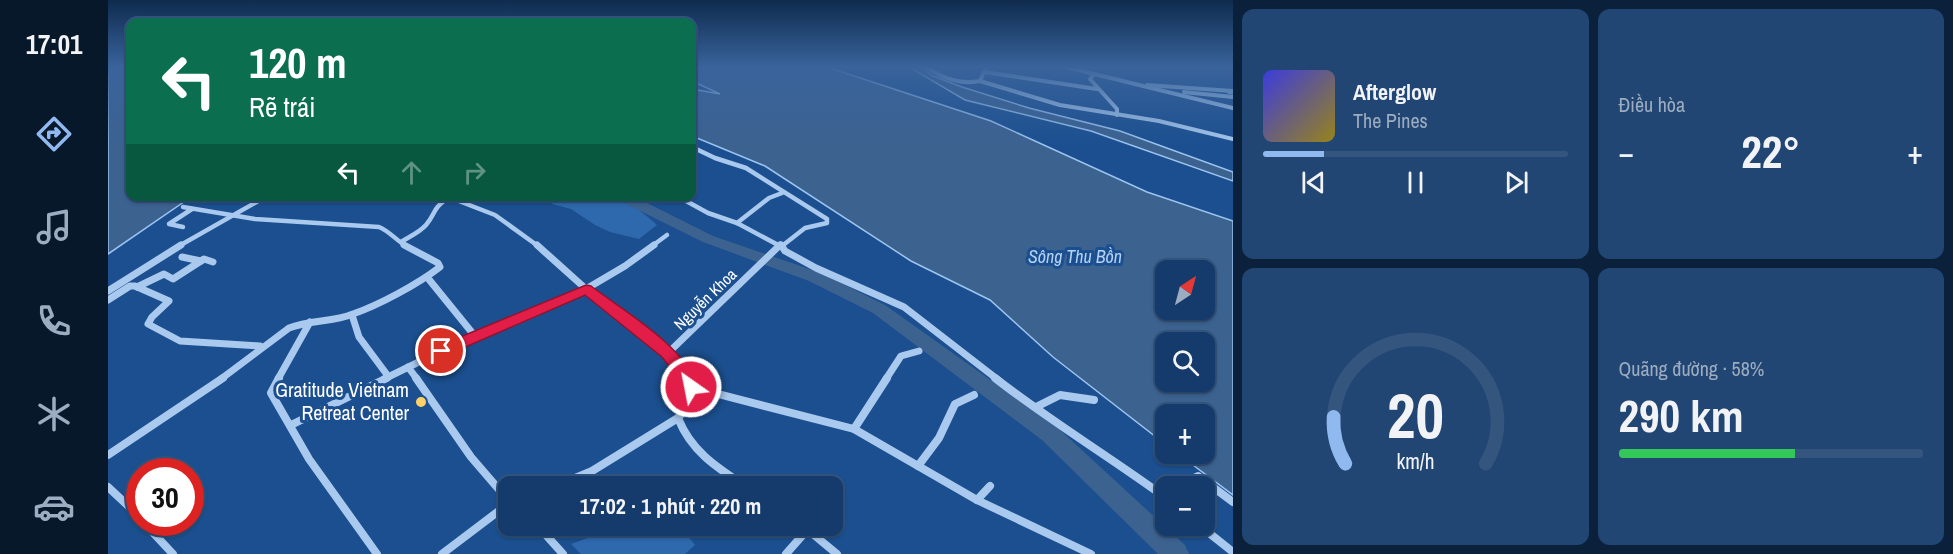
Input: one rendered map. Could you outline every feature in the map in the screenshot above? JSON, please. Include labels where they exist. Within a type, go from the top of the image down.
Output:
[{"type":"street","points":[[1018,93],[1051,103],[1181,126],[1233,139]]},
{"type":"street","points":[[1101,93],[1117,109],[1118,115]]},
{"type":"street","points":[[1172,93],[1233,108]]},
{"type":"street","points":[[1186,93],[1233,97]]},
{"type":"street","points":[[696,149],[715,159],[746,168],[828,221],[822,225],[805,228],[781,245]]},
{"type":"street","points":[[737,223],[769,198],[782,193]]},
{"type":"street","points":[[108,291],[258,201]]},
{"type":"street","points":[[401,242],[428,224],[434,208],[442,201]]},
{"type":"street","points":[[458,201],[495,215],[519,231],[586,289],[668,353],[687,377],[691,387],[685,410],[678,418],[592,471],[580,476]]},
{"type":"street","points":[[686,201],[781,245],[785,251],[816,268],[904,307],[1036,407],[1155,489]]},
{"type":"street","points":[[108,455],[209,389],[261,346],[289,328],[352,315],[427,277],[440,265],[379,227],[305,224],[183,207]]},
{"type":"street","points":[[183,227],[169,224],[193,209]]},
{"type":"street","points":[[291,425],[474,335],[586,289],[625,266],[667,236]]},
{"type":"street","name":"Nguyễn Khoa","points":[[668,353],[781,245]]},
{"type":"street","points":[[182,257],[201,261]]},
{"type":"street","points":[[137,287],[164,274],[173,279],[204,259],[213,262]]},
{"type":"street","points":[[427,277],[474,335]]},
{"type":"street","points":[[108,300],[130,286],[137,287],[169,301],[167,306],[150,318],[148,324],[180,341],[261,346]]},
{"type":"street","points":[[352,315],[359,337],[388,376]]},
{"type":"street","points":[[310,322],[271,393],[309,459],[377,554]]},
{"type":"street","points":[[854,429],[901,356],[919,351]]},
{"type":"street","points":[[408,367],[471,457],[498,490]]},
{"type":"street","points":[[691,387],[854,429],[977,500],[1091,554]]},
{"type":"street","points":[[918,466],[939,438],[955,404],[974,395]]},
{"type":"street","points":[[1036,407],[1060,395],[1094,400]]},
{"type":"street","points":[[678,418],[683,435],[698,454],[730,476]]},
{"type":"street","points":[[977,500],[990,486]]},
{"type":"street","points":[[108,487],[126,504]]},
{"type":"street","points":[[1215,489],[1233,502]]},
{"type":"street","points":[[442,554],[498,510]]},
{"type":"street","points":[[157,536],[173,554]]},
{"type":"street","points":[[547,536],[563,554]]},
{"type":"street","points":[[786,554],[799,536]]},
{"type":"street","points":[[816,536],[837,554]]},
{"type":"street","points":[[1212,536],[1233,552]]},
{"type":"shaded area","points":[[554,201],[623,201],[657,225],[639,239],[610,232],[571,209],[552,204]]},
{"type":"shaded area","points":[[593,536],[688,536],[695,545],[685,554],[581,554],[571,544]]},
{"type":"water","points":[[108,93],[126,93],[126,201],[185,201],[108,254]]},
{"type":"water","name":"Sông Thu Bồn","points":[[696,93],[905,93],[991,121],[1147,192],[1233,221],[1233,495],[1215,482],[1215,476],[1208,476],[1192,464],[1215,464],[1215,404],[1155,404],[1155,436],[1053,357],[990,300],[911,261],[765,166],[696,138]]},
{"type":"water","points":[[953,93],[981,93],[1029,108],[1120,131],[1233,172],[1233,181],[1091,131],[965,100]]},
{"type":"waterway","points":[[1228,93],[1233,94]]},
{"type":"waterway","points":[[631,201],[708,239],[815,277],[879,309],[1050,434],[1176,554]]},
{"type":"place","name":"Gratitude Vietnam Retreat Center","points":[[421,402]]},
{"type":"route","points":[[441,351],[586,289],[668,353],[687,377],[691,387]]}]
